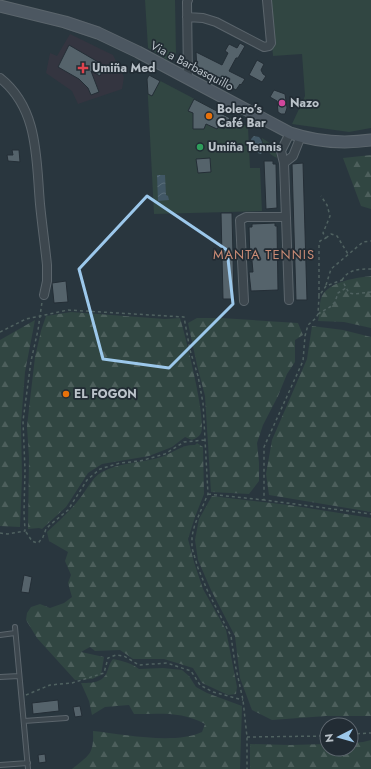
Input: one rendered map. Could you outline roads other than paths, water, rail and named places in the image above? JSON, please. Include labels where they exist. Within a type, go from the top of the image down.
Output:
[{"type":"main road","name":"Via a Barbasquillo","points":[[0,6],[65,22],[98,33],[138,52],[290,132],[301,136],[338,143],[371,140]]},
{"type":"street","points":[[188,0],[188,78]]},
{"type":"street","points":[[187,17],[203,18],[216,22],[264,47],[269,46],[271,43],[267,0]]},
{"type":"street","points":[[0,78],[9,86],[24,107],[34,140],[47,265],[47,281],[44,295]]},
{"type":"street","points":[[289,300],[284,163],[281,151],[290,132]]},
{"type":"street","points":[[284,163],[293,156],[301,136]]},
{"type":"street","points":[[244,301],[240,220],[246,217],[286,217]]},
{"type":"lane","points":[[15,627],[28,769]]},
{"type":"lane","points":[[0,635],[15,633]]},
{"type":"lane","points":[[0,677],[19,676]]},
{"type":"lane","points":[[24,722],[66,718]]},
{"type":"lane","points":[[0,765],[28,763]]},
{"type":"water","points":[[254,136],[259,137],[261,140],[263,148],[261,154],[258,153],[256,147],[252,144],[251,139]]},
{"type":"water","points":[[157,175],[165,175],[166,195],[168,196],[169,200],[158,201]]},
{"type":"place","name":"Umiña Med","points":[[83,68]]},
{"type":"place","name":"Nazo","points":[[282,103]]},
{"type":"place","name":"Bolero’s Café Bar","points":[[209,116]]},
{"type":"place","name":"Umiña Tennis","points":[[200,147]]},
{"type":"place","name":"EL FOGON","points":[[66,394]]},
{"type":"district","name":"MANTA TENNIS","points":[[264,254]]}]
